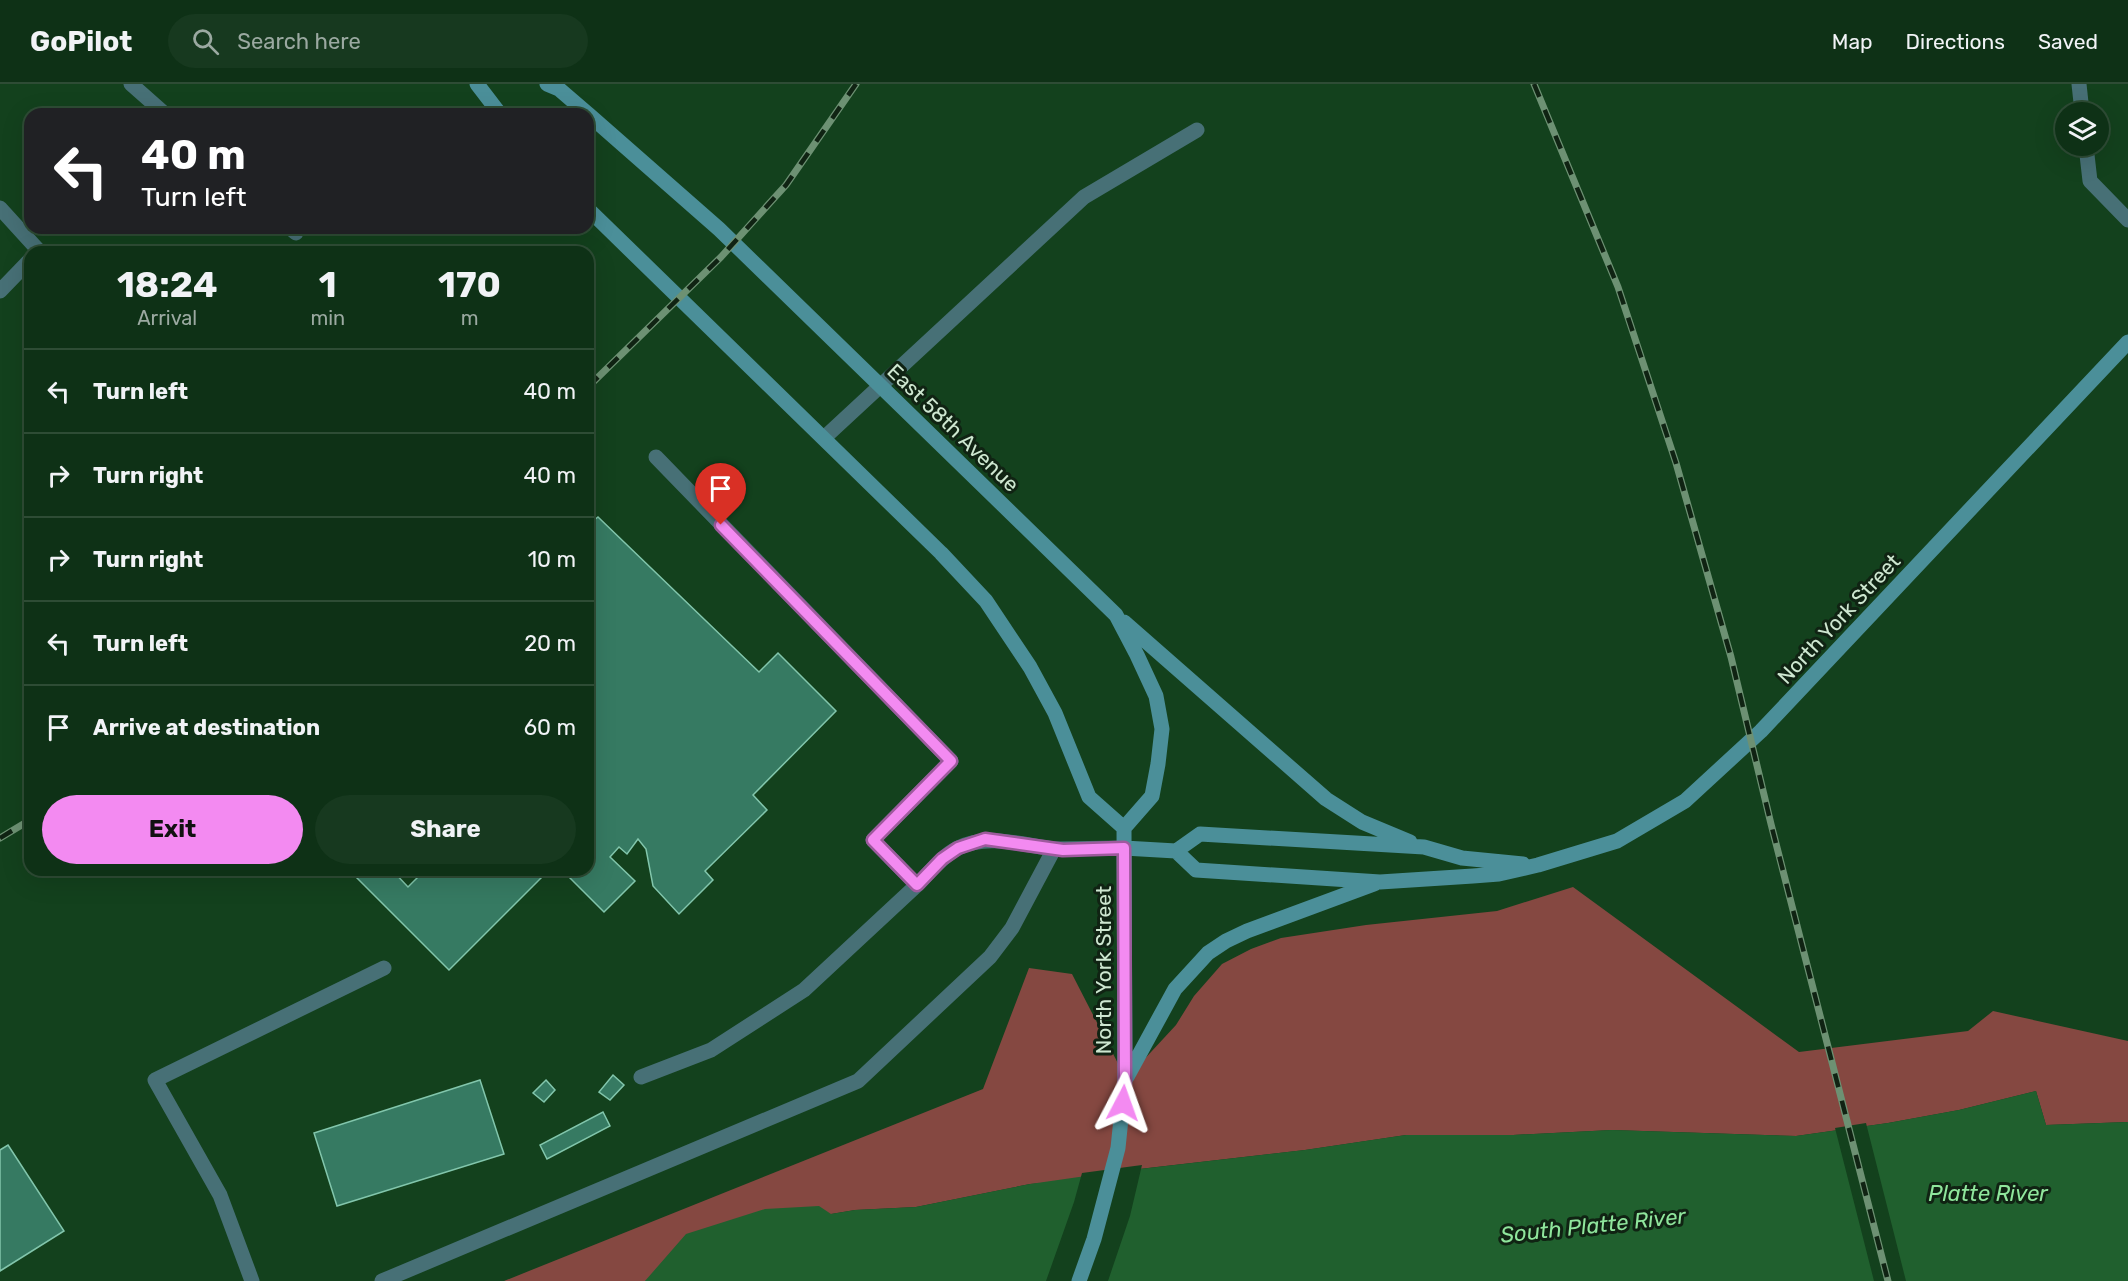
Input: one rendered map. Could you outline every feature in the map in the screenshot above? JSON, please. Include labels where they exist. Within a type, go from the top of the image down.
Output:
[{"type":"main road","points":[[477,84],[495,108]]},
{"type":"main road","name":"East 58th Avenue","points":[[546,84],[559,89],[581,108]]},
{"type":"main road","name":"East 58th Avenue","points":[[594,119],[719,228],[1116,615],[1156,696],[1162,729],[1152,796],[1124,828]]},
{"type":"main road","points":[[594,215],[825,438],[986,601],[1030,667],[1055,713],[1089,797],[1124,828],[1124,848],[1176,851]]},
{"type":"main road","name":"North York Street","points":[[1538,865],[1462,858],[1424,847],[1200,834],[1176,851],[1196,870],[1380,882],[1499,874],[1538,865],[1617,842],[1685,801],[1768,724],[2128,342]]},
{"type":"main road","points":[[1116,615],[1326,799],[1362,822],[1424,847]]},
{"type":"main road","name":"North York Street","points":[[1079,1281],[1114,1172],[1118,1148],[1125,1080],[1124,848]]},
{"type":"main road","points":[[1125,1080],[1174,989],[1208,953],[1247,931],[1380,882]]},
{"type":"lane","points":[[131,84],[158,108]]},
{"type":"lane","points":[[2079,84],[2081,102]]},
{"type":"lane","points":[[825,438],[1084,197],[1197,130]]},
{"type":"lane","points":[[2087,156],[2090,181],[2128,220]]},
{"type":"lane","points":[[0,208],[31,246]]},
{"type":"lane","points":[[0,291],[24,267]]},
{"type":"lane","points":[[656,457],[951,761],[873,840],[917,885]]},
{"type":"lane","points":[[641,1077],[711,1050],[804,990],[942,859],[958,848],[985,839],[1054,849],[1124,848]]},
{"type":"lane","points":[[382,1281],[858,1081],[990,957],[1012,928],[1054,849]]},
{"type":"lane","points":[[252,1281],[220,1195],[155,1080],[384,968]]},
{"type":"shaded area","points":[[1573,887],[1799,1052],[1968,1031],[1993,1011],[2128,1041],[2128,1122],[2046,1125],[2036,1091],[1959,1110],[1796,1136],[1612,1130],[1513,1135],[1406,1135],[1305,1150],[1113,1172],[1112,1177],[1030,1184],[916,1207],[855,1210],[831,1214],[645,1281],[504,1281],[983,1089],[1029,968],[1072,974],[1126,1079],[1176,1025],[1194,996],[1222,964],[1251,949],[1281,938],[1366,925],[1497,911]]},
{"type":"water","name":"Platte River","points":[[2036,1091],[2046,1125],[2128,1122],[2128,1281],[645,1281],[686,1234],[765,1209],[819,1206],[831,1214],[855,1210],[916,1207],[1030,1184],[1305,1150],[1406,1135],[1513,1135],[1612,1130],[1796,1136],[1959,1110]]},
{"type":"pier","points":[[1866,1123],[1906,1281],[1874,1281],[1835,1128]]},
{"type":"pier","points":[[1142,1165],[1130,1216],[1108,1281],[1046,1281],[1082,1173]]},
{"type":"building","points":[[598,517],[759,672],[778,653],[836,711],[753,795],[767,810],[705,871],[713,880],[679,914],[653,886],[646,849],[638,839],[627,854],[619,847],[610,857],[635,881],[604,912],[568,876],[594,876],[594,520]]},
{"type":"building","points":[[355,876],[398,876],[408,887],[419,876],[543,876],[449,970]]},
{"type":"building","points":[[613,1075],[624,1085],[610,1100],[599,1092]]},
{"type":"building","points":[[480,1080],[504,1154],[337,1206],[314,1133]]},
{"type":"building","points":[[546,1080],[555,1090],[544,1102],[533,1093]]},
{"type":"building","points":[[603,1112],[610,1126],[547,1159],[540,1145]]},
{"type":"building","points":[[8,1145],[64,1231],[0,1271],[0,1150]]},
{"type":"railway","points":[[594,381],[721,257],[786,185],[856,84]]},
{"type":"railway","points":[[1534,84],[1618,287],[1676,463],[1731,657],[1771,824],[1888,1281]]},
{"type":"railway","points":[[0,838],[24,824]]},
{"type":"route","points":[[721,525],[951,761],[873,840],[917,885],[942,859],[958,848],[985,839],[1063,850],[1124,848],[1125,1080],[1123,1103]]},
{"type":"water label","name":"South Platte River","points":[[1593,1225]]}]
